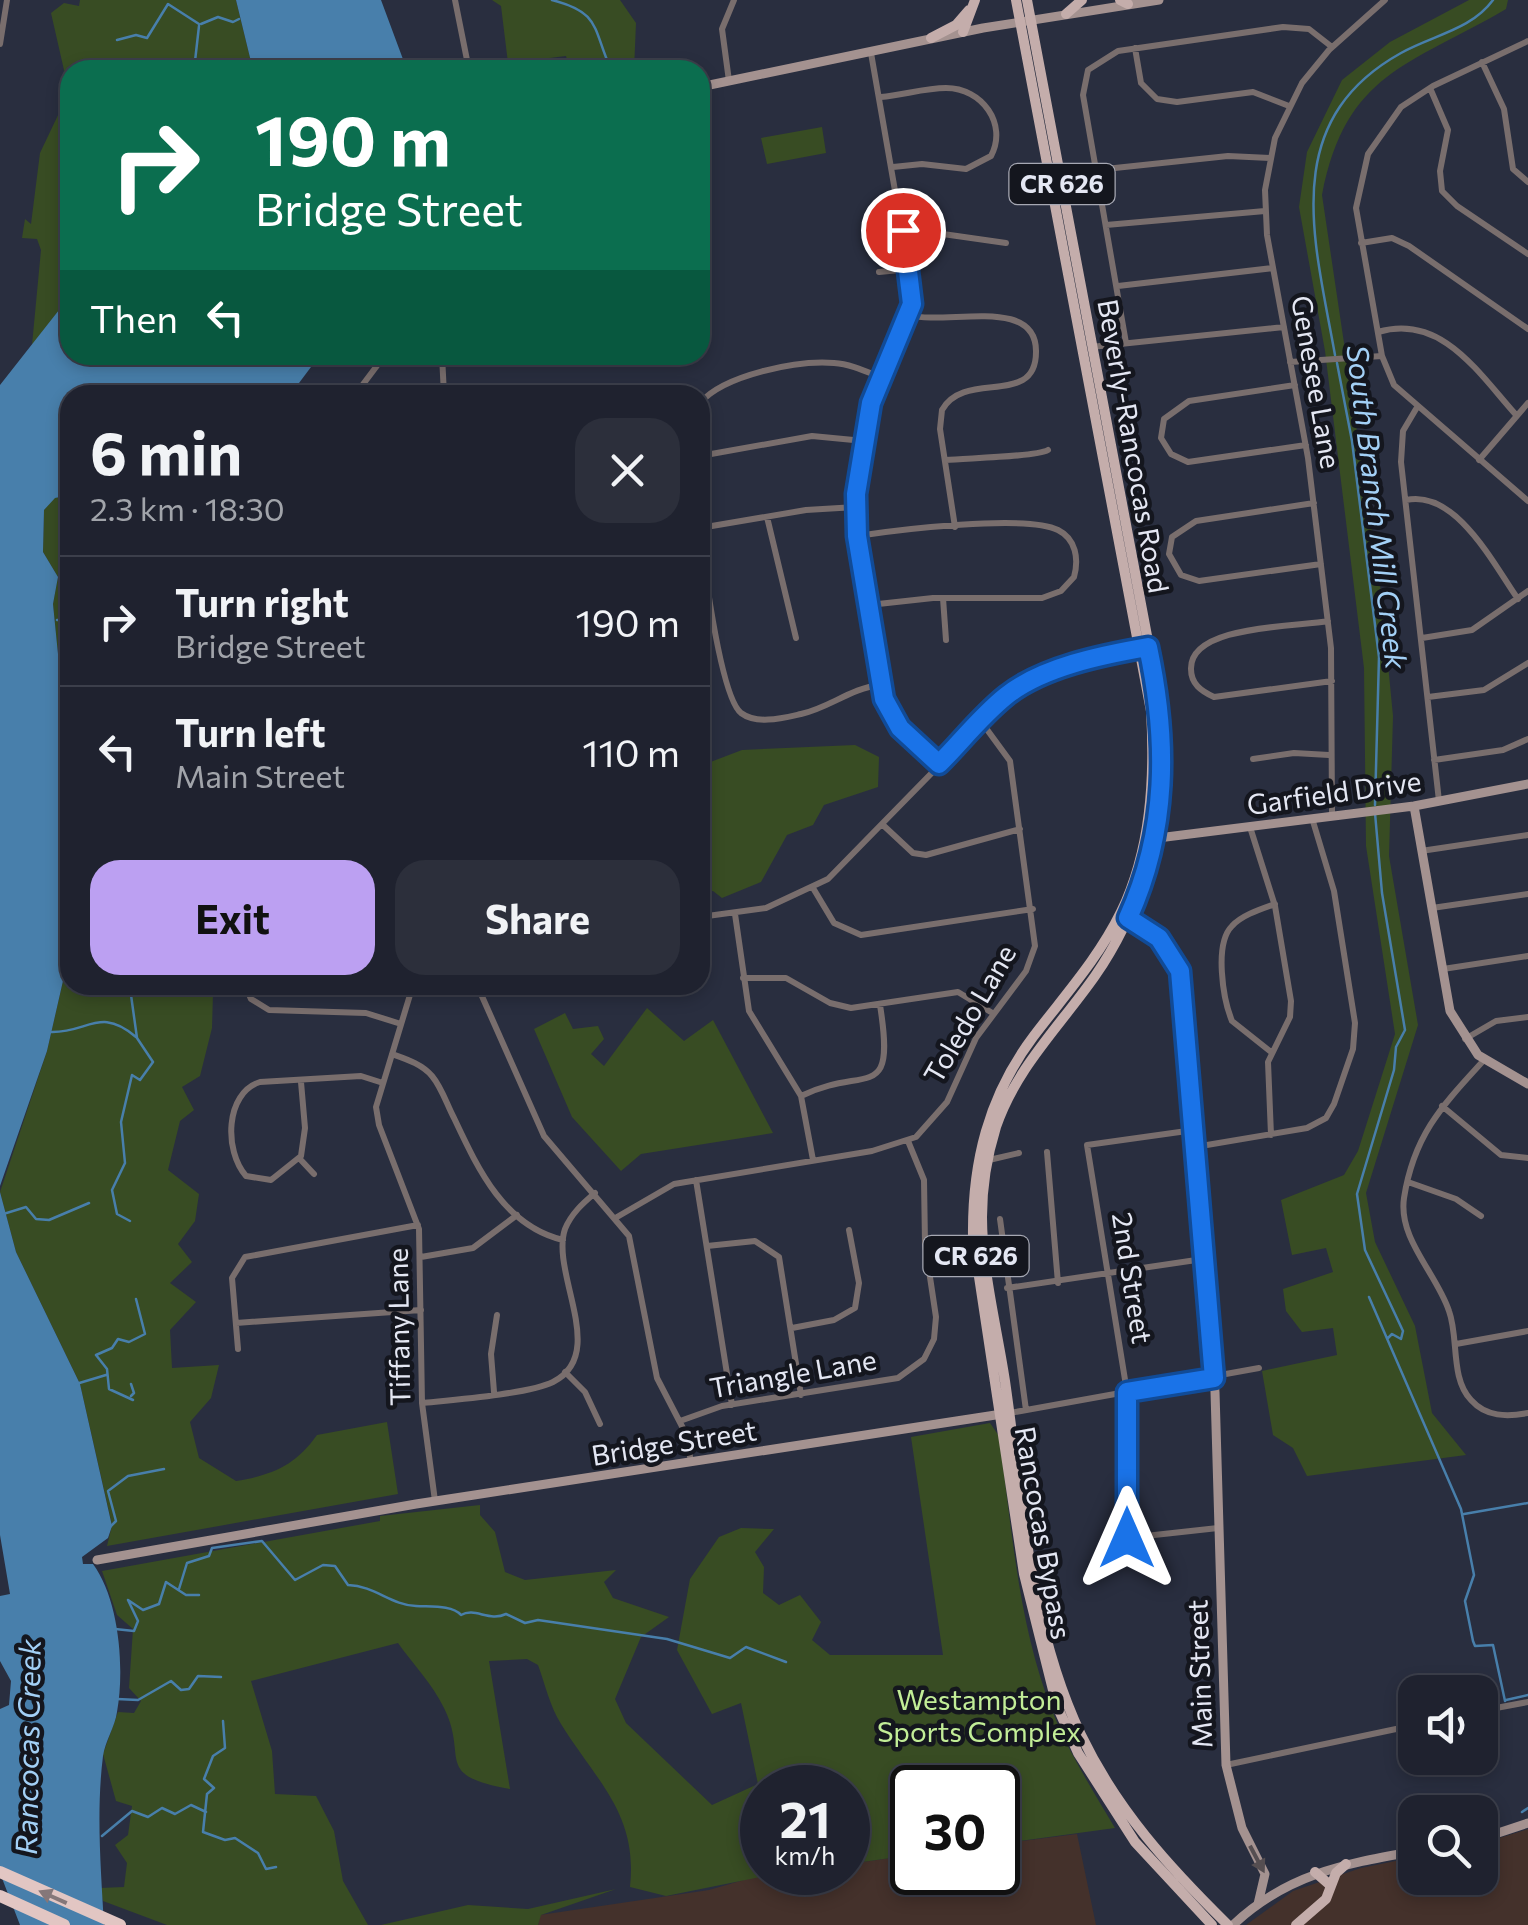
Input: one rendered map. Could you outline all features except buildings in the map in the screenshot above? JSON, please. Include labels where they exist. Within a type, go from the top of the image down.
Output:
[{"type":"highway","points":[[0,1872],[120,1925]]},
{"type":"highway","points":[[2,1898],[64,1925]]},
{"type":"main road","name":"Beverly-Rancocas Road","points":[[1016,0],[1025,22],[1092,347],[1143,648]]},
{"type":"main road","name":"Beverly-Rancocas Road","points":[[1001,1100],[1128,918],[1149,839],[1164,750],[1080,350],[1025,22],[1027,0]]},
{"type":"main road","points":[[1066,14],[1082,0]]},
{"type":"main road","points":[[963,32],[972,5]]},
{"type":"main road","points":[[931,38],[956,25],[972,5]]},
{"type":"main road","name":"Beverly-Rancocas Road","points":[[1090,974],[1120,915],[1149,839]]},
{"type":"main road","name":"Rancocas Bypass","points":[[1001,1100],[988,1160],[982,1220],[1032,1617],[1057,1706],[1078,1753],[1135,1842],[1212,1925]]},
{"type":"main road","name":"Rancocas Bypass","points":[[1001,1100],[983,1134],[972,1201],[975,1253],[1042,1616],[1073,1717],[1131,1820],[1183,1882],[1230,1925]]},
{"type":"main road","points":[[1296,1925],[1326,1900],[1346,1864]]},
{"type":"main road","points":[[1315,1872],[1331,1886]]},
{"type":"street","points":[[0,44],[7,0]]},
{"type":"street","points":[[455,0],[467,60]]},
{"type":"street","points":[[729,81],[722,29],[734,0]]},
{"type":"street","points":[[710,84],[931,38],[1124,2],[1159,0]]},
{"type":"street","name":"Genesee Lane","points":[[1332,814],[1328,621],[1306,445],[1265,211],[1270,158],[1289,106],[1332,47],[1386,0]]},
{"type":"street","points":[[1126,343],[1082,95],[1085,76],[1104,56],[1135,48],[1290,26],[1310,29],[1332,47]]},
{"type":"street","points":[[1528,41],[1430,88],[1394,114],[1368,154],[1357,199],[1360,243],[1382,356],[1394,386],[1416,409],[1528,501]]},
{"type":"street","points":[[1135,48],[1141,83],[1157,99],[1177,102],[1253,92],[1289,106]]},
{"type":"street","points":[[870,53],[910,269],[910,315],[880,377],[864,441],[856,507],[857,536],[880,684],[895,721],[939,764]]},
{"type":"street","points":[[1482,62],[1504,109],[1511,162],[1528,182]]},
{"type":"street","points":[[1430,88],[1448,130],[1440,171],[1442,191],[1457,206],[1528,254]]},
{"type":"street","points":[[881,97],[956,89],[988,109],[998,129],[991,156],[973,168],[922,164],[893,167]]},
{"type":"street","points":[[1096,170],[1242,155],[1270,158]]},
{"type":"street","points":[[1106,225],[1265,211]]},
{"type":"street","points":[[904,236],[943,233],[1006,243]]},
{"type":"street","points":[[1360,243],[1392,238],[1409,246],[1528,329]]},
{"type":"street","points":[[1118,286],[1273,268]]},
{"type":"street","points":[[879,272],[910,269]]},
{"type":"street","points":[[910,315],[934,320],[1005,316],[1024,324],[1035,342],[1032,369],[1018,383],[969,388],[945,403],[940,428],[955,527]]},
{"type":"street","points":[[1378,332],[1415,326],[1433,334],[1476,368],[1517,416]]},
{"type":"street","points":[[1080,350],[1284,327]]},
{"type":"street","points":[[1290,362],[1382,356]]},
{"type":"street","points":[[710,397],[735,379],[803,366],[836,363],[880,377]]},
{"type":"street","points":[[362,385],[377,365]]},
{"type":"street","points":[[366,380],[366,385]]},
{"type":"street","points":[[1295,385],[1183,403],[1164,419],[1161,438],[1171,454],[1188,462],[1306,445]]},
{"type":"street","points":[[1478,460],[1528,403]]},
{"type":"street","points":[[1416,409],[1401,438],[1439,802]]},
{"type":"street","points":[[710,454],[820,436],[864,441]]},
{"type":"street","points":[[946,460],[994,454],[1036,456],[1048,450]]},
{"type":"street","points":[[1406,500],[1425,499],[1448,510],[1518,599]]},
{"type":"street","points":[[1314,503],[1190,522],[1172,537],[1169,554],[1181,576],[1199,581],[1321,564]]},
{"type":"street","points":[[710,529],[766,517],[856,507]]},
{"type":"street","points":[[766,517],[796,638]]},
{"type":"street","points":[[857,536],[955,527],[1053,528],[1073,545],[1076,570],[1066,587],[1049,597],[943,598],[869,605]]},
{"type":"street","points":[[710,590],[727,689],[741,713],[760,720],[802,714],[858,688],[880,684]]},
{"type":"street","points":[[1422,638],[1472,630],[1528,591]]},
{"type":"street","points":[[943,598],[946,640]]},
{"type":"street","points":[[1328,621],[1215,637],[1196,651],[1191,668],[1196,684],[1214,697],[1332,681]]},
{"type":"street","points":[[710,916],[777,905],[813,888],[845,865],[980,720],[1027,683],[1143,648]]},
{"type":"street","points":[[1428,696],[1484,690],[1528,663]]},
{"type":"street","name":"Toledo Lane","points":[[908,1142],[931,1125],[976,1038],[1030,963],[1036,938],[1010,761],[980,720]]},
{"type":"street","points":[[1434,760],[1503,750],[1528,738]]},
{"type":"street","points":[[1253,759],[1288,753],[1329,755]]},
{"type":"street","name":"Garfield Drive","points":[[1149,839],[1414,806],[1528,784]]},
{"type":"street","points":[[1414,806],[1450,1012],[1464,1039],[1484,1060],[1528,1084]]},
{"type":"street","points":[[1195,1147],[1314,1126],[1326,1118],[1354,1041],[1338,909],[1312,817]]},
{"type":"street","points":[[883,825],[909,850],[926,855],[1020,829]]},
{"type":"street","points":[[1250,828],[1274,904],[1292,1010],[1272,1052],[1266,1076],[1271,1135]]},
{"type":"street","points":[[1422,851],[1528,834]]},
{"type":"street","points":[[813,888],[834,923],[861,935],[1033,910]]},
{"type":"street","points":[[1431,908],[1528,894]]},
{"type":"street","points":[[1272,1052],[1232,1020],[1224,950],[1226,934],[1235,922],[1274,904]]},
{"type":"street","points":[[735,914],[749,1011],[801,1096],[813,1160]]},
{"type":"street","name":"Main Street","points":[[1128,918],[1159,938],[1180,971],[1214,1378],[1226,1764],[1238,1816],[1265,1874],[1258,1904]]},
{"type":"street","points":[[1442,969],[1528,956]]},
{"type":"street","points":[[743,978],[786,978],[836,1005],[880,1005],[958,992],[994,1014]]},
{"type":"street","points":[[249,995],[270,1010],[366,1014],[401,1024]]},
{"type":"street","name":"Tiffany Lane","points":[[410,995],[376,1107],[378,1125],[418,1226],[422,1403],[435,1501]]},
{"type":"street","points":[[481,995],[544,1136],[617,1218],[637,1262],[658,1378],[680,1421],[692,1463]]},
{"type":"street","points":[[801,1096],[870,1078],[880,1070],[887,1054],[880,1005]]},
{"type":"street","points":[[1464,1039],[1496,1020],[1528,1017]]},
{"type":"street","points":[[392,1054],[432,1076],[478,1171],[517,1216],[536,1232],[564,1240]]},
{"type":"street","points":[[1484,1060],[1442,1106],[1422,1135],[1408,1182],[1405,1218],[1448,1308],[1461,1383],[1472,1402],[1490,1413],[1528,1413]]},
{"type":"street","points":[[301,1082],[305,1128],[299,1158],[277,1178],[250,1178],[236,1162],[232,1128],[235,1106],[246,1088],[260,1082],[361,1076],[383,1083]]},
{"type":"street","points":[[1442,1106],[1501,1154],[1528,1158]]},
{"type":"street","name":"2nd Street","points":[[1194,1130],[1087,1145],[1127,1392],[1127,1538],[1218,1528]]},
{"type":"street","points":[[617,1218],[659,1189],[908,1142]]},
{"type":"street","name":"Triangle Lane","points":[[680,1421],[732,1405],[898,1378],[918,1365],[931,1346],[936,1317],[924,1236],[925,1188],[908,1142]]},
{"type":"street","points":[[1047,1152],[1058,1283]]},
{"type":"street","points":[[988,1160],[1019,1153]]},
{"type":"street","points":[[299,1158],[314,1174]]},
{"type":"street","points":[[696,1180],[732,1405]]},
{"type":"street","points":[[1408,1182],[1456,1198],[1481,1216]]},
{"type":"street","points":[[422,1403],[546,1385],[565,1372],[577,1343],[564,1240],[571,1218],[595,1193]]},
{"type":"street","points":[[420,1257],[473,1248],[517,1216]]},
{"type":"street","points":[[1000,1220],[1026,1410]]},
{"type":"street","points":[[238,1349],[234,1272],[250,1254],[418,1226]]},
{"type":"street","points":[[792,1328],[834,1320],[855,1308],[859,1284],[849,1230]]},
{"type":"street","points":[[706,1246],[755,1241],[776,1252],[801,1395]]},
{"type":"street","points":[[1007,1288],[1204,1259]]},
{"type":"street","points":[[236,1323],[421,1310]]},
{"type":"street","points":[[494,1392],[491,1354],[497,1314]]},
{"type":"street","points":[[1456,1344],[1528,1332]]},
{"type":"street","name":"Bridge Street","points":[[97,1560],[435,1501],[1005,1414],[1259,1368]]},
{"type":"street","points":[[565,1372],[585,1392],[600,1424]]},
{"type":"street","points":[[1498,1708],[1528,1702]]},
{"type":"street","points":[[1226,1764],[1398,1729]]},
{"type":"street","points":[[1498,1833],[1528,1823]]},
{"type":"street","points":[[1230,1925],[1258,1904],[1315,1872],[1398,1854]]},
{"type":"shaded area","points":[[1528,1829],[1528,1925],[1246,1925],[1293,1891],[1361,1868],[1398,1860],[1398,1895],[1498,1895],[1498,1838]]},
{"type":"shaded area","points":[[1077,1834],[1096,1925],[538,1925],[540,1915],[709,1890],[740,1881],[740,1895],[870,1895],[870,1861],[890,1858],[890,1895],[1020,1895],[1020,1841]]},
{"type":"green space","points":[[80,0],[236,0],[251,60],[62,60],[51,13],[64,3],[79,6]]},
{"type":"green space","points":[[492,0],[620,0],[636,23],[634,60],[567,60],[566,56],[508,60],[501,6]]},
{"type":"green space","points":[[1469,0],[1508,0],[1506,9],[1411,60],[1365,97],[1347,122],[1322,195],[1381,592],[1393,716],[1389,856],[1418,1025],[1366,1193],[1375,1242],[1415,1326],[1432,1413],[1466,1455],[1307,1476],[1293,1448],[1273,1435],[1262,1371],[1337,1355],[1333,1328],[1302,1332],[1286,1311],[1283,1289],[1333,1272],[1326,1248],[1292,1255],[1281,1200],[1344,1175],[1358,1151],[1395,1034],[1366,846],[1364,668],[1325,351],[1299,207],[1307,152],[1342,80],[1390,42]]},
{"type":"green space","points":[[60,111],[60,309],[32,345],[41,250],[37,239],[22,238],[25,219],[31,224],[40,153]]},
{"type":"green space","points":[[822,127],[826,153],[767,164],[761,138]]},
{"type":"green space","points":[[60,497],[60,674],[53,604],[58,577],[43,552],[44,510]]},
{"type":"green space","points":[[855,745],[879,757],[878,787],[824,805],[813,825],[787,835],[761,882],[722,898],[710,892],[710,762],[742,750]]},
{"type":"green space","points":[[60,994],[213,995],[212,1028],[200,1076],[182,1087],[194,1110],[180,1121],[168,1170],[199,1194],[195,1221],[178,1244],[192,1262],[170,1283],[196,1302],[170,1330],[172,1368],[219,1365],[211,1398],[190,1422],[199,1458],[236,1481],[249,1479],[291,1462],[317,1435],[387,1422],[398,1494],[107,1546],[112,1525],[80,1384],[16,1252],[0,1192],[47,1051]]},
{"type":"green space","points":[[647,1008],[684,1041],[713,1020],[773,1133],[641,1154],[621,1171],[572,1117],[534,1029],[565,1013],[573,1029],[598,1026],[604,1039],[591,1054],[604,1066]]},
{"type":"green space","name":"Westampton Sports Complex","points":[[990,1423],[999,1436],[1024,1611],[1041,1680],[1066,1743],[1115,1828],[1020,1841],[1020,1765],[890,1765],[890,1858],[870,1861],[870,1765],[754,1765],[741,1703],[712,1714],[677,1650],[690,1579],[719,1537],[741,1528],[774,1529],[755,1552],[764,1567],[763,1593],[779,1605],[800,1595],[821,1622],[812,1640],[830,1655],[943,1655],[911,1437]]},
{"type":"green space","points":[[480,1505],[480,1515],[495,1532],[505,1572],[525,1580],[616,1570],[604,1582],[613,1598],[669,1617],[641,1637],[615,1699],[626,1723],[712,1805],[740,1792],[740,1881],[666,1896],[630,1887],[631,1861],[621,1819],[557,1717],[538,1665],[527,1659],[489,1661],[510,1789],[486,1784],[461,1770],[444,1708],[398,1643],[251,1681],[272,1751],[275,1794],[316,1796],[334,1831],[343,1881],[368,1925],[167,1925],[103,1901],[100,1888],[124,1887],[127,1863],[115,1845],[128,1835],[132,1806],[116,1801],[103,1754],[118,1712],[134,1713],[141,1701],[129,1688],[133,1629],[117,1615],[102,1571],[380,1521],[380,1516]]},
{"type":"green space","points":[[616,1889],[541,1915],[538,1925],[381,1925],[468,1905],[528,1909]]},
{"type":"water","points":[[236,0],[381,0],[403,60],[251,60]]},
{"type":"water","points":[[60,309],[60,365],[312,365],[298,385],[60,385],[60,497],[44,510],[43,552],[58,577],[53,604],[60,674],[60,994],[47,1051],[0,1186],[0,385]]},
{"type":"water","name":"Rancocas Creek","points":[[0,1192],[16,1252],[80,1384],[112,1526],[108,1538],[82,1557],[83,1564],[93,1564],[109,1596],[120,1655],[117,1712],[104,1750],[101,1777],[104,1925],[20,1925],[0,1873],[0,1709],[9,1705],[11,1681],[0,1661],[0,1596],[10,1594],[0,1535]]},
{"type":"waterway","points":[[552,0],[586,16],[607,60]]},
{"type":"waterway","name":"South Branch Mill Creek","points":[[1335,355],[1319,270],[1314,188],[1320,149],[1336,113],[1362,81],[1401,53],[1474,18],[1493,0]]},
{"type":"waterway","points":[[117,40],[136,35],[147,38],[168,4],[199,24]]},
{"type":"waterway","points":[[201,24],[218,17],[233,22],[239,19]]},
{"type":"waterway","points":[[195,60],[199,26]]},
{"type":"waterway","name":"South Branch Mill Creek","points":[[1337,363],[1352,441],[1379,657],[1375,805]]},
{"type":"waterway","name":"South Branch Mill Creek","points":[[1375,813],[1382,893],[1405,1030],[1396,1047],[1394,1070],[1357,1194],[1365,1250],[1403,1331],[1401,1339],[1392,1334],[1388,1338]]},
{"type":"waterway","points":[[130,1221],[117,1214],[112,1190],[125,1163],[121,1122],[132,1075],[140,1080],[153,1062],[137,1038],[131,995]]},
{"type":"waterway","points":[[51,1032],[103,1022],[113,1023],[136,1037]]},
{"type":"waterway","points":[[0,1215],[26,1207],[36,1219],[49,1220],[89,1203]]},
{"type":"waterway","name":"South Branch Mill Creek","points":[[1369,1297],[1461,1509],[1474,1575],[1465,1601],[1473,1641],[1475,1646],[1493,1645],[1505,1701]]},
{"type":"waterway","points":[[133,1400],[109,1389],[107,1369],[96,1355],[112,1348],[118,1339],[129,1342],[145,1334],[136,1299]]},
{"type":"waterway","points":[[76,1384],[106,1375]]},
{"type":"waterway","points":[[131,1384],[131,1396]]},
{"type":"waterway","points":[[110,1527],[116,1521],[108,1491],[128,1476],[164,1469]]},
{"type":"waterway","points":[[1464,1514],[1528,1503]]},
{"type":"waterway","points":[[179,1589],[187,1563],[209,1556],[212,1548],[262,1541],[295,1580],[323,1565],[335,1566],[348,1585],[407,1605],[447,1608],[461,1615],[506,1614],[525,1623],[538,1620],[667,1639],[730,1658],[746,1647],[786,1662]]},
{"type":"waterway","points":[[115,1629],[134,1631],[138,1621],[128,1600],[143,1610],[159,1604],[166,1582],[186,1595],[199,1595]]},
{"type":"waterway","points":[[117,1699],[138,1700],[171,1681],[181,1690],[189,1689],[198,1676],[221,1677]]},
{"type":"waterway","points":[[1506,1700],[1528,1695]]},
{"type":"waterway","points":[[223,1721],[225,1748],[213,1756],[204,1779],[214,1788],[207,1794],[203,1832],[225,1840],[235,1838],[258,1853],[266,1869],[276,1867]]},
{"type":"waterway","points":[[102,1836],[132,1811],[148,1817],[162,1808],[175,1814],[191,1805],[206,1812]]},
{"type":"waterway","name":"South Branch Mill Creek","points":[[1522,1812],[1528,1808]]},
{"type":"route","points":[[903,230],[913,285],[910,313],[871,403],[856,511],[878,674],[890,714],[939,764],[991,709],[1020,687],[1098,658],[1148,647],[1160,710],[1164,750],[1161,806],[1140,890],[1128,918],[1159,938],[1180,971],[1214,1378],[1127,1392],[1127,1538]]}]
